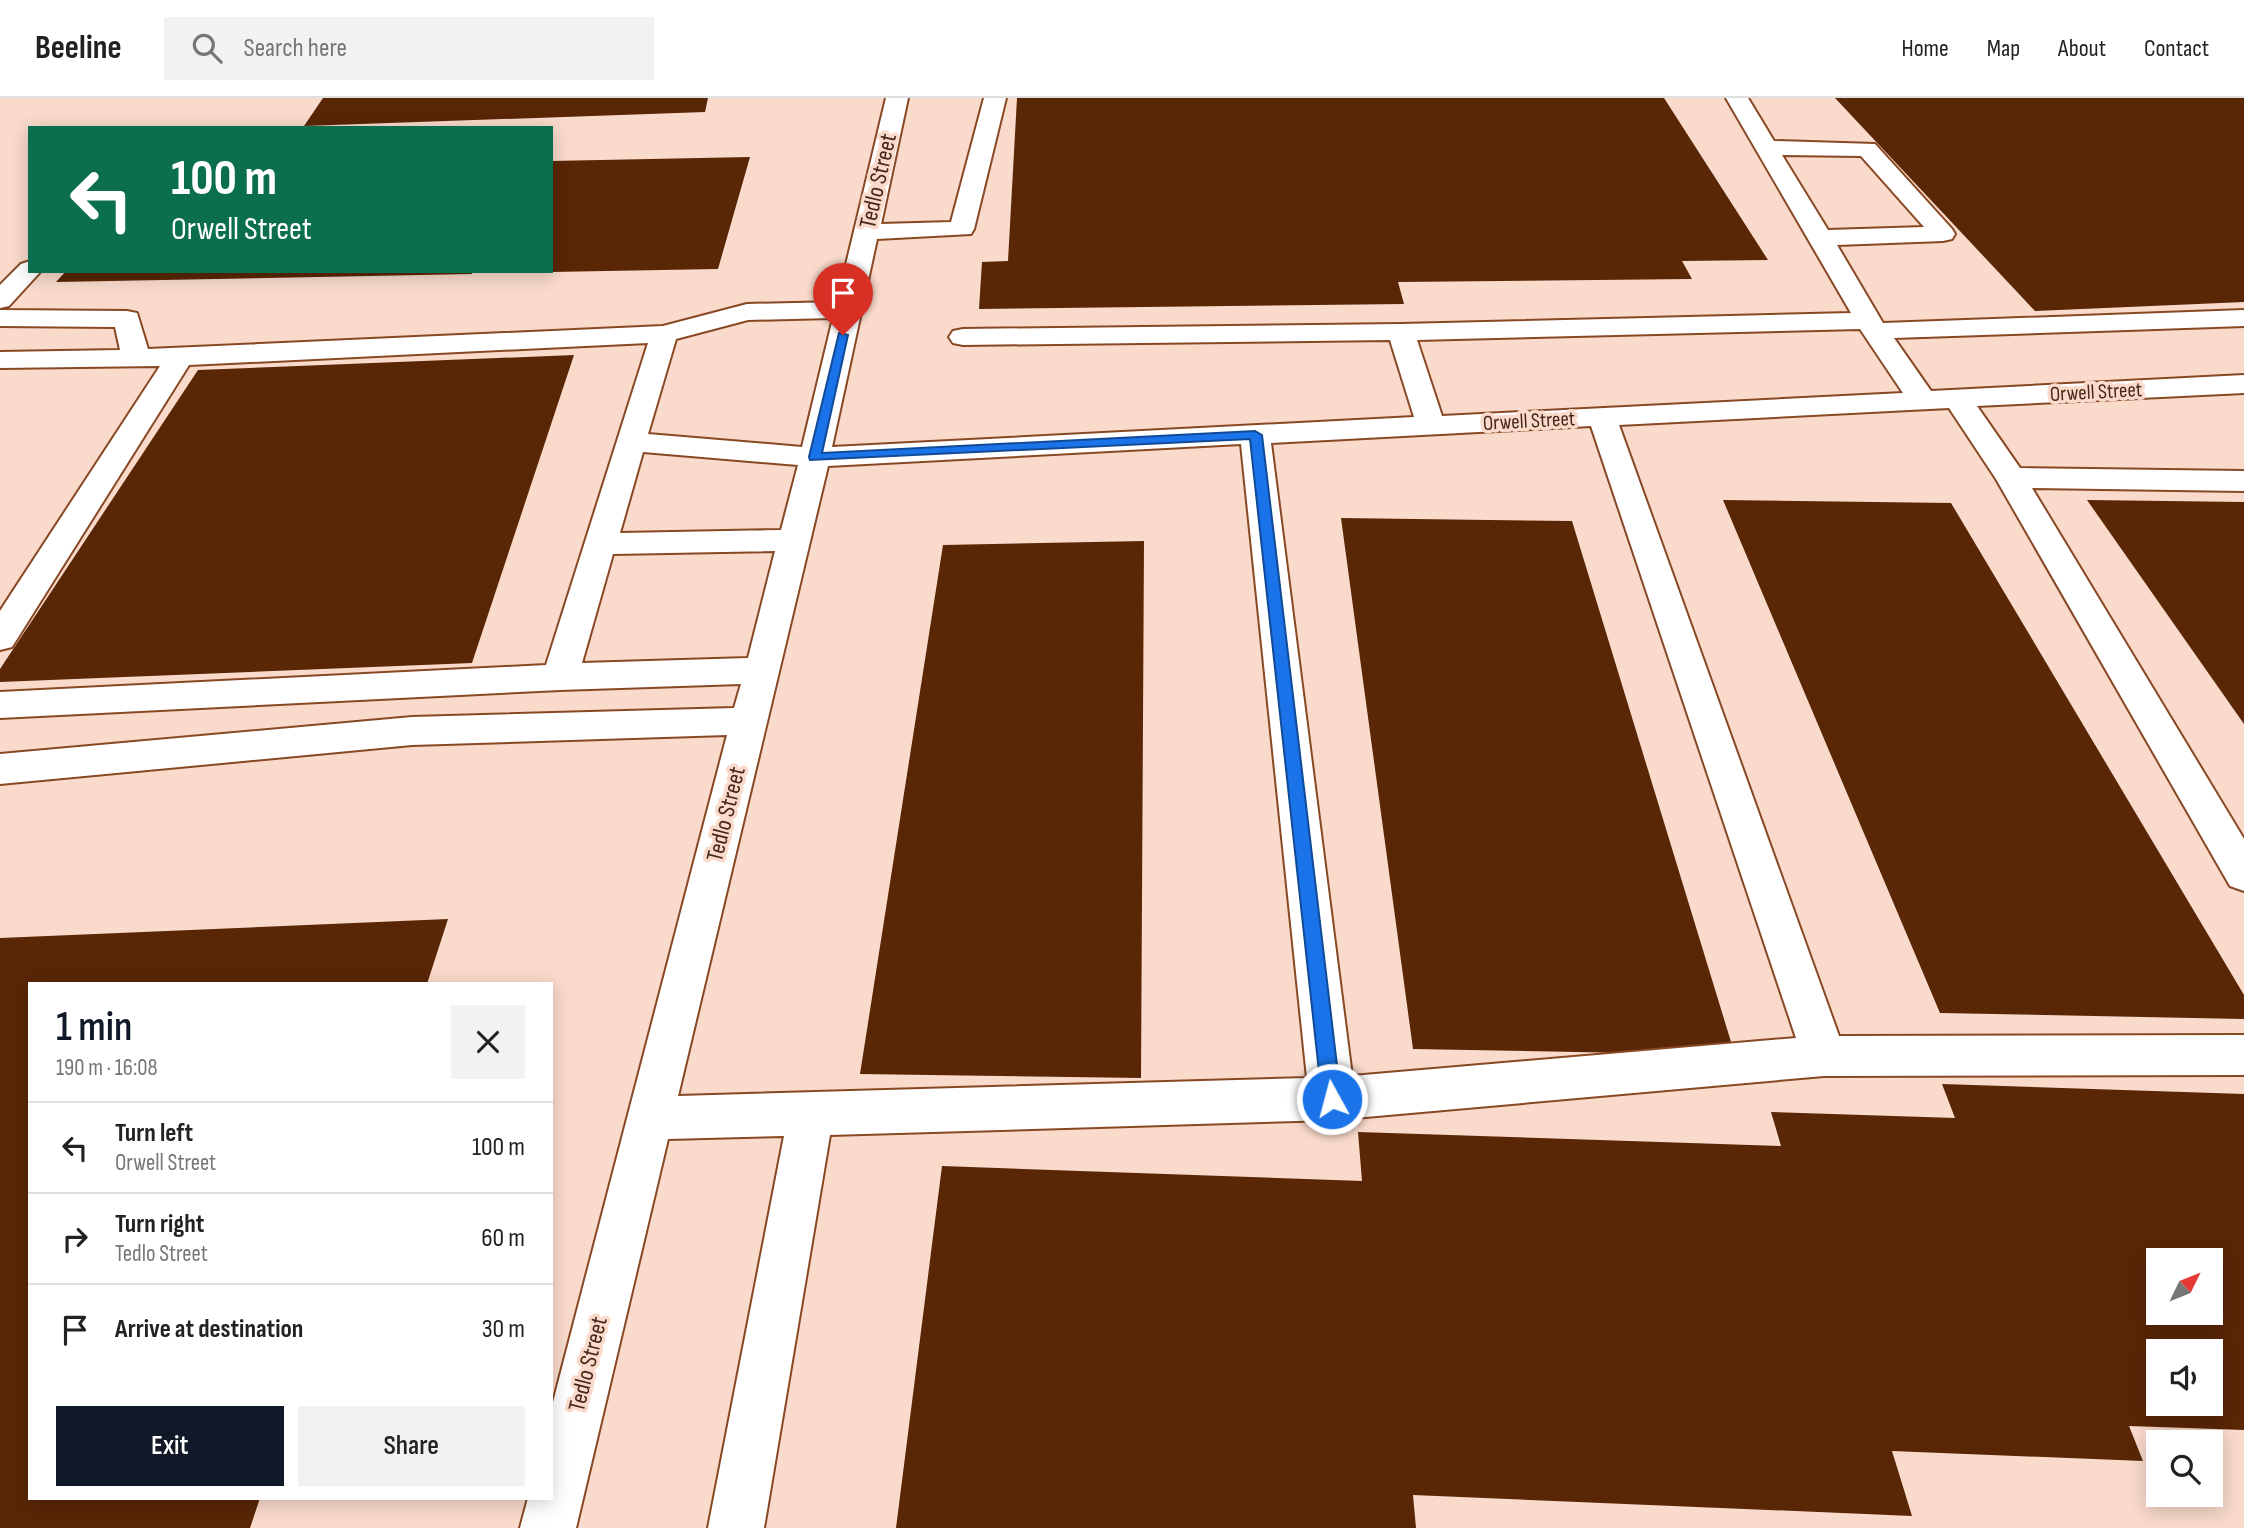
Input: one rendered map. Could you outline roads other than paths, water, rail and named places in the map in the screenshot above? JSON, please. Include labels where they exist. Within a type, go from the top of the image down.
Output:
[{"type":"street","name":"Tedlo Street","points":[[548,1528],[815,457],[897,98]]},
{"type":"street","points":[[867,232],[962,229],[995,98]]},
{"type":"street","points":[[1737,98],[1872,326],[1923,401]]},
{"type":"street","points":[[1767,148],[1867,149],[1943,234],[1820,238]]},
{"type":"street","points":[[0,300],[28,271]]},
{"type":"street","points":[[0,360],[180,357],[664,334],[747,312],[848,310]]},
{"type":"street","points":[[0,318],[127,319],[136,358]]},
{"type":"street","points":[[962,337],[1872,326],[2244,318]]},
{"type":"street","points":[[1401,332],[1431,426]]},
{"type":"street","points":[[560,677],[664,334]]},
{"type":"street","points":[[0,638],[180,357]]},
{"type":"street","name":"Orwell Street","points":[[631,442],[815,457],[2244,384]]},
{"type":"street","points":[[1958,399],[2011,478],[2244,874]]},
{"type":"street","points":[[1602,417],[1824,1056]]},
{"type":"street","points":[[1255,435],[1332,1099]]},
{"type":"street","points":[[2011,478],[2244,481]]},
{"type":"street","points":[[600,544],[794,540]]},
{"type":"street","points":[[0,705],[560,677],[761,670]]},
{"type":"street","points":[[0,769],[412,731],[749,721]]},
{"type":"street","points":[[650,1118],[1332,1099],[1824,1056],[2244,1055]]},
{"type":"street","points":[[736,1528],[811,1113]]}]
